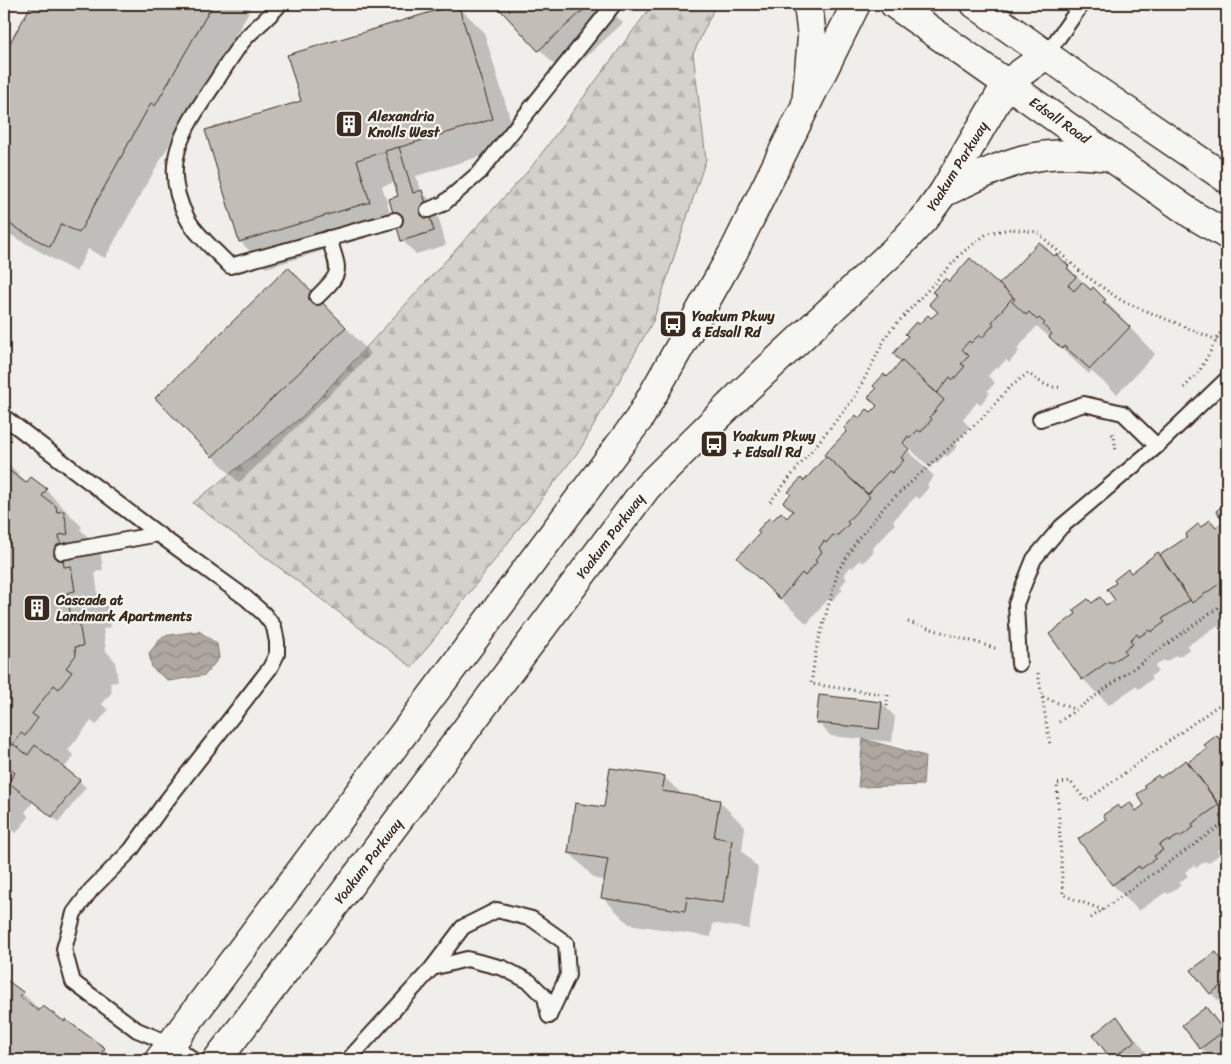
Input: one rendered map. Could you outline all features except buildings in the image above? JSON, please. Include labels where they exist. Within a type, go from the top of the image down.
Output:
[{"type":"street","points":[[806,105],[812,37],[808,4]]},
{"type":"street","points":[[165,1052],[639,419],[734,251],[856,4]]},
{"type":"street","name":"Edsall Road","points":[[894,4],[1193,215],[1227,235]]},
{"type":"street","points":[[975,4],[1227,179]]},
{"type":"street","name":"Yoakum Parkway","points":[[217,1060],[647,487],[744,390],[899,246],[924,219],[943,193],[1007,83],[1046,55]]},
{"type":"street","points":[[943,193],[981,174],[1027,158],[1074,154],[1111,156]]},
{"type":"lane","points":[[280,4],[242,42],[194,113],[182,136],[175,160],[174,182],[188,219],[230,266],[395,220]]},
{"type":"lane","points":[[428,210],[444,204],[480,172],[614,4]]},
{"type":"lane","points":[[1046,55],[1082,4]]},
{"type":"lane","points":[[317,297],[337,276],[338,270],[329,238]]},
{"type":"lane","points":[[1019,664],[1016,604],[1034,559],[1061,527],[1157,446],[1227,379]]},
{"type":"lane","points":[[1040,419],[1084,404],[1116,411],[1123,413],[1157,446]]},
{"type":"lane","points":[[4,418],[252,604],[274,626],[277,654],[270,668],[164,804],[131,850],[91,890],[74,913],[64,949],[73,982],[165,1052],[194,1060]]},
{"type":"lane","points":[[62,552],[158,534]]},
{"type":"lane","points":[[348,1060],[432,968],[463,927],[497,910],[532,920],[566,943],[568,974],[549,1016],[545,997],[530,982],[502,968],[467,960],[432,968]]},
{"type":"path","points":[[770,502],[854,398],[888,333],[963,252],[988,233],[1011,229],[1037,232],[1083,274],[1122,301],[1217,340]]},
{"type":"path","points":[[1182,390],[1200,370],[1227,321]]},
{"type":"path","points":[[887,706],[888,695],[811,684],[816,650],[838,571],[858,539],[886,505],[981,419],[1009,388],[1028,373],[1044,385],[1055,388],[1065,387]]},
{"type":"path","points":[[1059,722],[1227,601]]},
{"type":"path","points":[[908,622],[1002,650]]},
{"type":"path","points":[[1038,669],[1050,745]]},
{"type":"path","points":[[1042,697],[1076,710]]},
{"type":"path","points":[[1103,910],[1062,895],[1057,784],[1070,781],[1086,801],[1227,700]]},
{"type":"path","points":[[1091,918],[1227,821]]},
{"type":"green space","points":[[653,4],[716,4],[693,54],[706,159],[653,321],[581,448],[412,667],[193,503],[303,416],[530,169]]},
{"type":"water","points":[[199,631],[217,644],[219,658],[205,675],[169,681],[152,668],[149,653],[163,636]]},
{"type":"water","points":[[863,739],[925,756],[923,785],[858,787]]},
{"type":"place","name":"Alexandria Knolls West","points":[[349,124]]},
{"type":"place","name":"Yoakum Pkwy & Edsall Rd","points":[[673,324]]},
{"type":"place","name":"Yoakum Pkwy + Edsall Rd","points":[[714,444]]},
{"type":"place","name":"Cascade at Landmark Apartments","points":[[37,608]]}]
